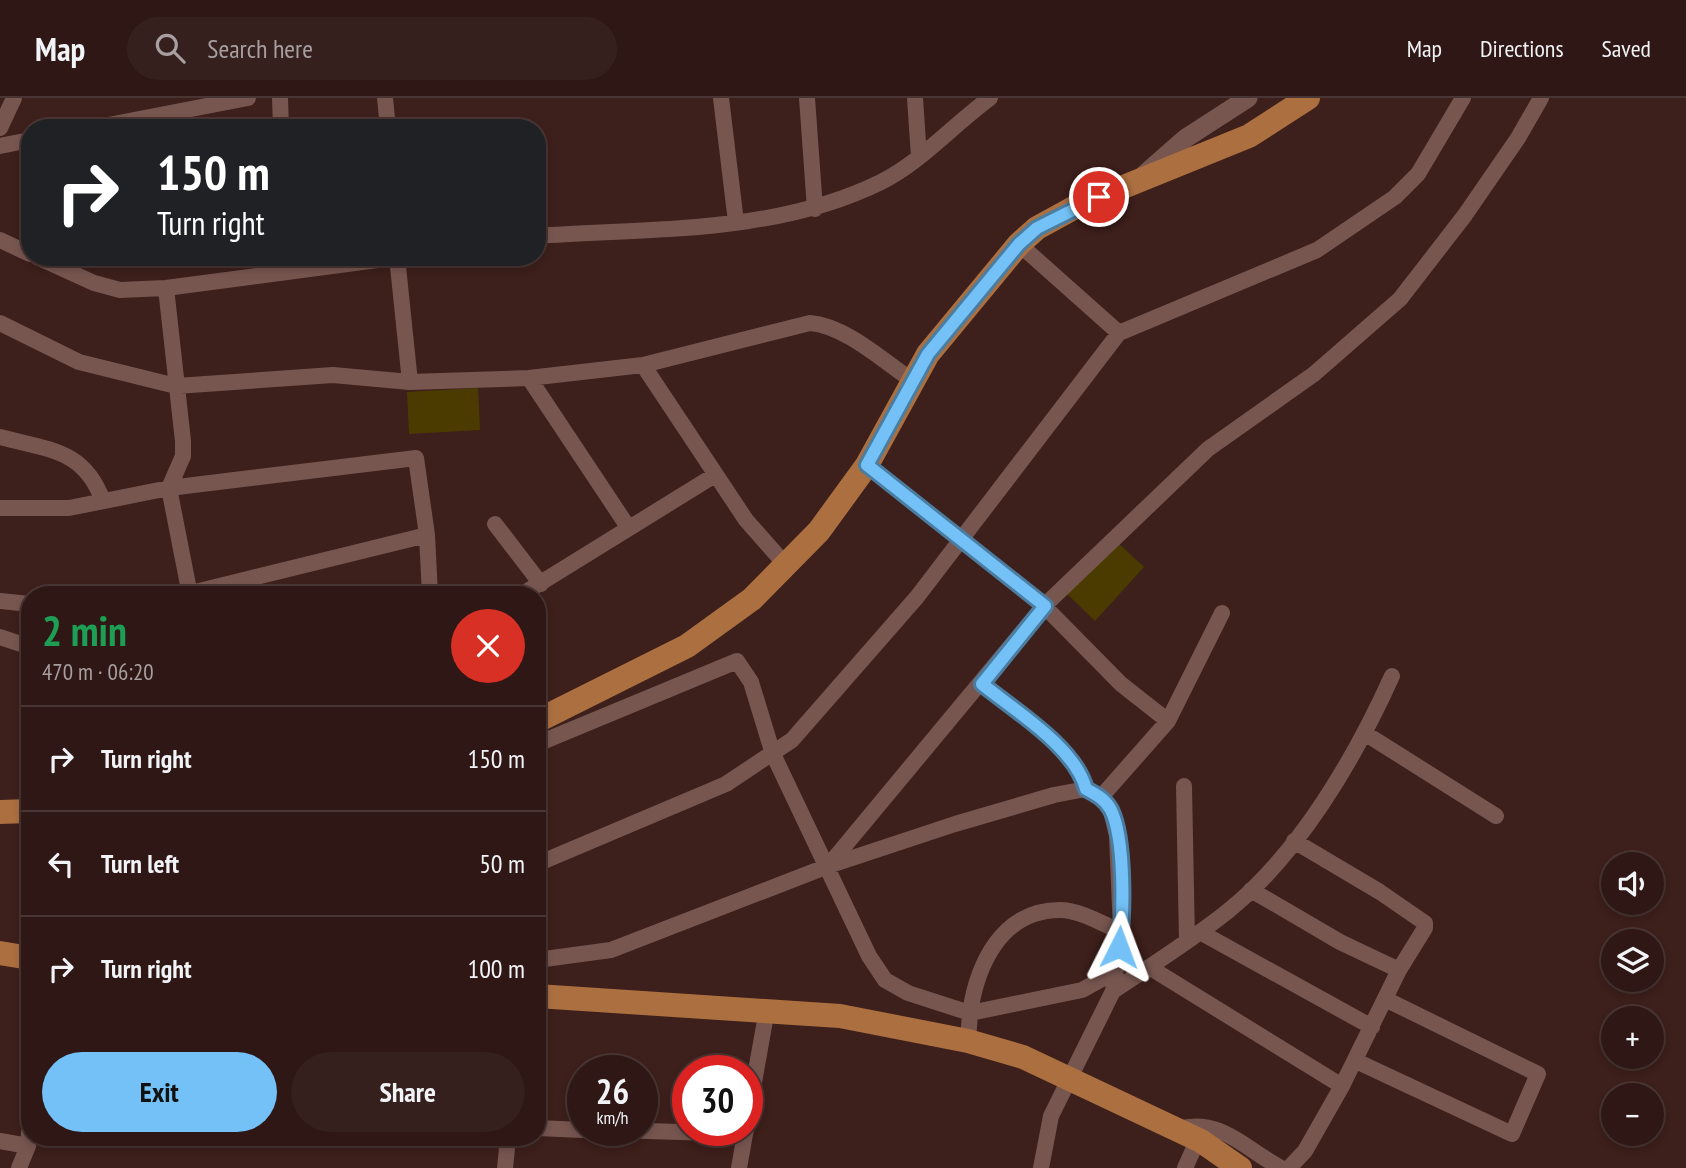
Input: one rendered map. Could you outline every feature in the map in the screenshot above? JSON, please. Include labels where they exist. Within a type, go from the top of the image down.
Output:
[{"type":"main road","points":[[546,716],[687,646],[752,599],[784,563],[819,531],[867,465],[928,354],[1019,244],[1037,228],[1139,179],[1249,136],[1308,98]]},
{"type":"main road","points":[[0,812],[21,811]]},
{"type":"main road","points":[[0,953],[21,956]]},
{"type":"main road","points":[[546,997],[767,1009],[840,1016],[968,1041],[1023,1057],[1188,1134],[1240,1168]]},
{"type":"street","points":[[0,128],[14,98]]},
{"type":"street","points":[[140,119],[248,98]]},
{"type":"street","points":[[280,98],[281,119]]},
{"type":"street","points":[[385,98],[387,119]]},
{"type":"street","points":[[721,98],[736,222]]},
{"type":"street","points":[[807,98],[815,209]]},
{"type":"street","points":[[915,98],[919,157]]},
{"type":"street","points":[[546,235],[736,222],[815,209],[882,181],[919,157],[990,98]]},
{"type":"street","points":[[546,860],[690,802],[726,784],[792,740],[917,597],[1119,333],[1329,242],[1395,197],[1418,174],[1463,98]]},
{"type":"street","points":[[828,866],[861,822],[982,684],[1045,606],[1208,449],[1314,374],[1400,299],[1465,215],[1518,138],[1541,98]]},
{"type":"street","points":[[1139,179],[1186,138],[1239,101]]},
{"type":"street","points":[[0,146],[21,142]]},
{"type":"street","points":[[0,240],[21,250]]},
{"type":"street","points":[[1019,244],[1119,333]]},
{"type":"street","points":[[57,266],[94,283],[120,290],[166,288],[276,266]]},
{"type":"street","points":[[399,266],[410,382]]},
{"type":"street","points":[[166,288],[183,457],[169,488],[186,586]]},
{"type":"street","points":[[0,323],[79,362],[176,386],[333,374],[410,382],[529,378],[643,365],[810,323],[824,324],[840,333],[913,381]]},
{"type":"street","points":[[643,365],[746,520],[784,563]]},
{"type":"street","points":[[529,378],[628,527]]},
{"type":"street","points":[[0,437],[63,454],[83,465],[96,480],[103,502]]},
{"type":"street","points":[[0,508],[69,508],[169,488],[416,457],[427,535],[430,586]]},
{"type":"street","points":[[867,465],[962,537],[1045,606],[1121,684],[1168,722]]},
{"type":"street","points":[[537,586],[715,475]]},
{"type":"street","points":[[495,524],[541,584]]},
{"type":"street","points":[[220,586],[427,535]]},
{"type":"street","points":[[0,601],[21,603]]},
{"type":"street","points":[[546,959],[611,950],[828,866],[955,824],[1054,795],[1093,793],[1168,722],[1222,613]]},
{"type":"street","points":[[0,637],[21,644]]},
{"type":"street","points":[[546,740],[737,661],[751,682],[774,754],[869,956],[885,980],[908,993],[970,1013],[1082,990],[1100,980],[1117,963]]},
{"type":"street","points":[[1113,991],[1194,936],[1251,890],[1294,841],[1366,734],[1392,676]]},
{"type":"street","points":[[982,684],[1063,751],[1093,793],[1111,811],[1117,836],[1121,932],[1113,991],[1051,1116],[1041,1168]]},
{"type":"street","points":[[1366,734],[1496,816]]},
{"type":"street","points":[[1184,786],[1194,936]]},
{"type":"street","points":[[1289,1168],[1305,1151],[1342,1086],[1399,970],[1425,928],[1423,919],[1294,841]]},
{"type":"street","points":[[1251,890],[1340,942],[1399,970]]},
{"type":"street","points":[[968,1041],[975,981],[986,957],[1004,933],[1024,919],[1062,910],[1121,932]]},
{"type":"street","points":[[1194,936],[1372,1027]]},
{"type":"street","points":[[1149,967],[1342,1086]]},
{"type":"street","points":[[1356,1061],[1512,1134],[1538,1074],[1385,999]]},
{"type":"street","points":[[759,1055],[767,1009]]},
{"type":"street","points":[[1185,1168],[1188,1134],[1195,1125],[1220,1129],[1281,1168]]},
{"type":"street","points":[[546,1128],[567,1129]]},
{"type":"street","points":[[0,1141],[21,1145]]},
{"type":"street","points":[[19,1168],[28,1146]]},
{"type":"street","points":[[505,1168],[507,1146]]},
{"type":"street","points":[[739,1168],[743,1146]]},
{"type":"shaded area","points":[[478,388],[480,430],[409,434],[407,392]]},
{"type":"shaded area","points":[[1116,541],[1144,567],[1095,621],[1067,594]]},
{"type":"route","points":[[1099,197],[1037,228],[1019,244],[928,354],[867,465],[962,537],[1045,606],[982,684],[1063,751],[1079,770],[1086,789],[1101,797],[1111,811],[1119,862],[1119,947]]}]
